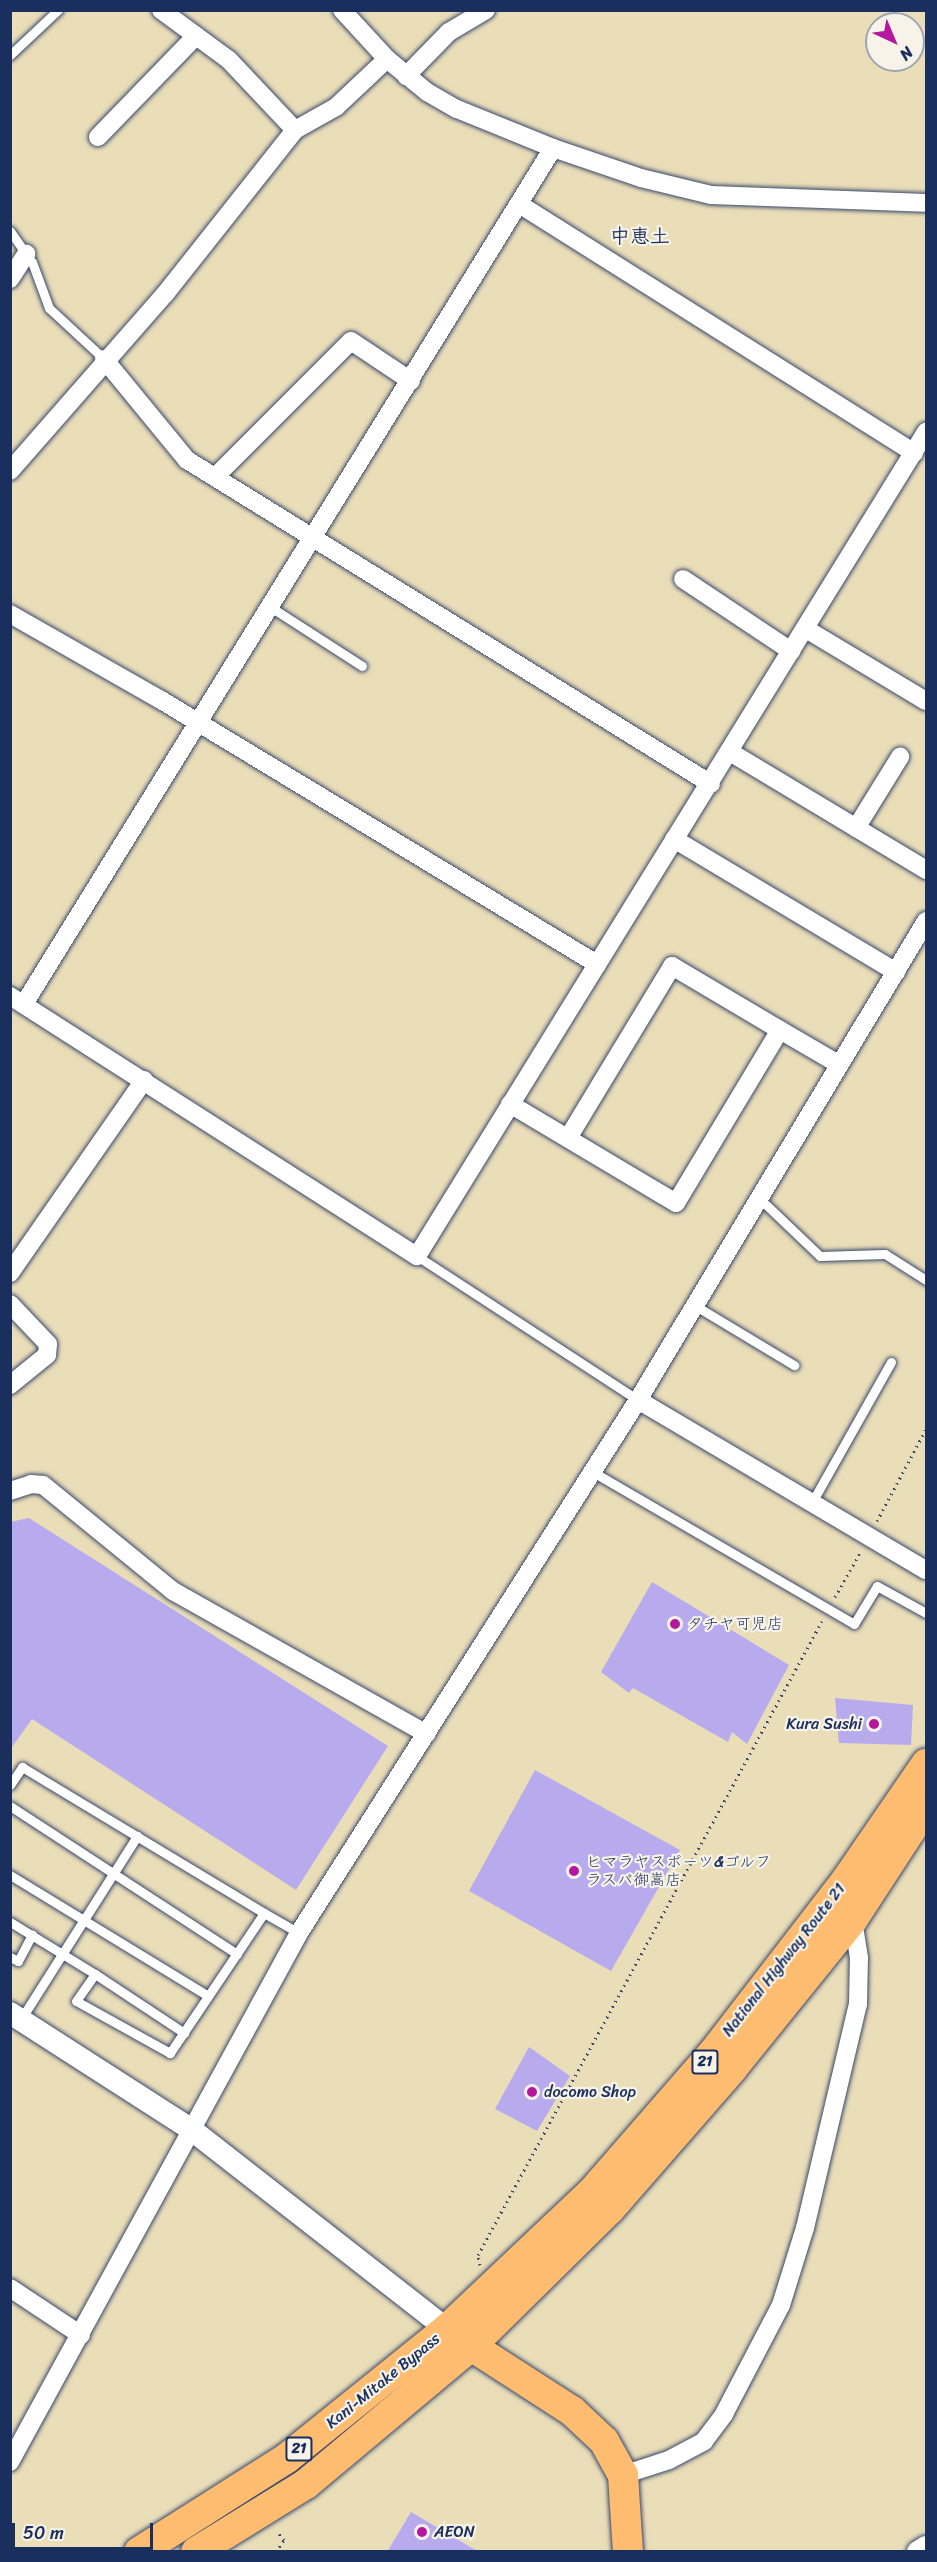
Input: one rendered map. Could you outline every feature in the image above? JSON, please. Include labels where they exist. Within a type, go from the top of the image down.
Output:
[{"type":"highway","name":"National Highway Route 21","points":[[459,2338],[592,2192],[713,2053],[847,1878],[927,1764]]},
{"type":"highway","name":"National Highway Route 21","points":[[459,2338],[610,2209],[732,2069],[853,1919],[927,1807]]},
{"type":"highway","points":[[459,2338],[572,2410],[604,2442],[623,2475],[628,2552]]},
{"type":"highway","name":"Kani-Mitake Bypass","points":[[139,2552],[287,2458],[459,2338]]},
{"type":"highway","name":"Kani-Mitake Bypass","points":[[196,2552],[306,2484],[459,2338]]},
{"type":"street","points":[[161,10],[229,60],[295,130]]},
{"type":"street","points":[[342,10],[387,59],[406,76],[457,109],[553,148],[641,178],[711,195],[927,203]]},
{"type":"street","points":[[406,76],[449,32],[486,10]]},
{"type":"street","points":[[98,137],[196,36]]},
{"type":"street","points":[[10,471],[104,359],[165,294],[295,130],[336,107],[387,59]]},
{"type":"street","points":[[553,148],[200,724],[17,1000],[417,1256],[927,432]]},
{"type":"street","points":[[519,204],[914,453]]},
{"type":"street","points":[[10,279],[26,254]]},
{"type":"street","points":[[215,477],[351,341],[411,381]]},
{"type":"street","points":[[104,359],[188,460],[711,784]]},
{"type":"street","points":[[683,579],[791,651]]},
{"type":"street","points":[[10,614],[200,724],[597,964]]},
{"type":"street","points":[[806,629],[927,701]]},
{"type":"street","points":[[730,752],[927,870]]},
{"type":"street","points":[[856,828],[900,757]]},
{"type":"street","points":[[674,839],[896,972]]},
{"type":"street","points":[[10,2462],[299,1933],[638,1400],[927,921]]},
{"type":"street","points":[[568,1138],[672,966],[840,1065]]},
{"type":"street","points":[[510,1104],[676,1203],[780,1030]]},
{"type":"street","points":[[10,1273],[144,1080]]},
{"type":"street","points":[[10,1304],[48,1344],[47,1355],[10,1385]]},
{"type":"street","points":[[638,1400],[868,1538],[927,1570]]},
{"type":"street","points":[[10,1491],[31,1484],[43,1485],[173,1591],[427,1734]]},
{"type":"street","points":[[623,2475],[669,2460],[704,2440],[724,2414],[781,2305],[805,2228],[858,2004],[859,1958],[853,1919]]},
{"type":"street","points":[[15,2016],[192,2130],[459,2338]]},
{"type":"street","points":[[10,2288],[81,2335]]},
{"type":"street","points":[[918,2552],[927,2547]]},
{"type":"lane","points":[[10,55],[58,10]]},
{"type":"lane","points":[[10,231],[26,254],[50,308],[104,359]]},
{"type":"lane","points":[[272,608],[362,666]]},
{"type":"lane","points":[[759,1198],[820,1256],[885,1254],[927,1280]]},
{"type":"lane","points":[[417,1256],[638,1400]]},
{"type":"lane","points":[[694,1305],[794,1365]]},
{"type":"lane","points":[[811,1504],[891,1362]]},
{"type":"lane","points":[[592,1472],[854,1624],[877,1586],[927,1613]]},
{"type":"lane","points":[[10,1785],[22,1767],[299,1933]]},
{"type":"lane","points":[[10,1806],[237,1954]]},
{"type":"lane","points":[[15,2016],[62,1954],[137,1836]]},
{"type":"lane","points":[[10,1875],[208,1996]]},
{"type":"lane","points":[[95,1974],[76,2001],[170,2053],[264,1913]]},
{"type":"lane","points":[[10,1922],[95,1974],[184,2033]]},
{"type":"lane","points":[[10,1957],[18,1961],[32,1935]]},
{"type":"path","points":[[481,2273],[478,2255],[927,1429]]},
{"type":"building","points":[[29,1518],[388,1746],[296,1890],[32,1719],[10,1750],[10,1522]]},
{"type":"building","name":"タチヤ可児店","points":[[652,1582],[789,1665],[747,1744],[732,1732],[728,1742],[633,1688],[629,1693],[601,1672]]},
{"type":"building","name":"Kura Sushi","points":[[835,1698],[913,1705],[911,1745],[839,1743]]},
{"type":"building","name":"ヒマラヤスポーツ&ゴルフ ラスパ御嵩店","points":[[535,1770],[680,1850],[611,1971],[469,1891]]},
{"type":"building","name":"docomo Shop","points":[[529,2047],[570,2076],[537,2131],[495,2109]]},
{"type":"building","name":"AEON","points":[[411,2512],[479,2552],[387,2552]]},
{"type":"place","name":"タチヤ可児店","points":[[675,1624]]},
{"type":"place","name":"Kura Sushi","points":[[874,1724]]},
{"type":"place","name":"ヒマラヤスポーツ&ゴルフ ラスパ御嵩店","points":[[574,1871]]},
{"type":"place","name":"docomo Shop","points":[[532,2092]]},
{"type":"place","name":"AEON","points":[[422,2532]]},
{"type":"district","name":"中恵土","points":[[640,236]]}]
